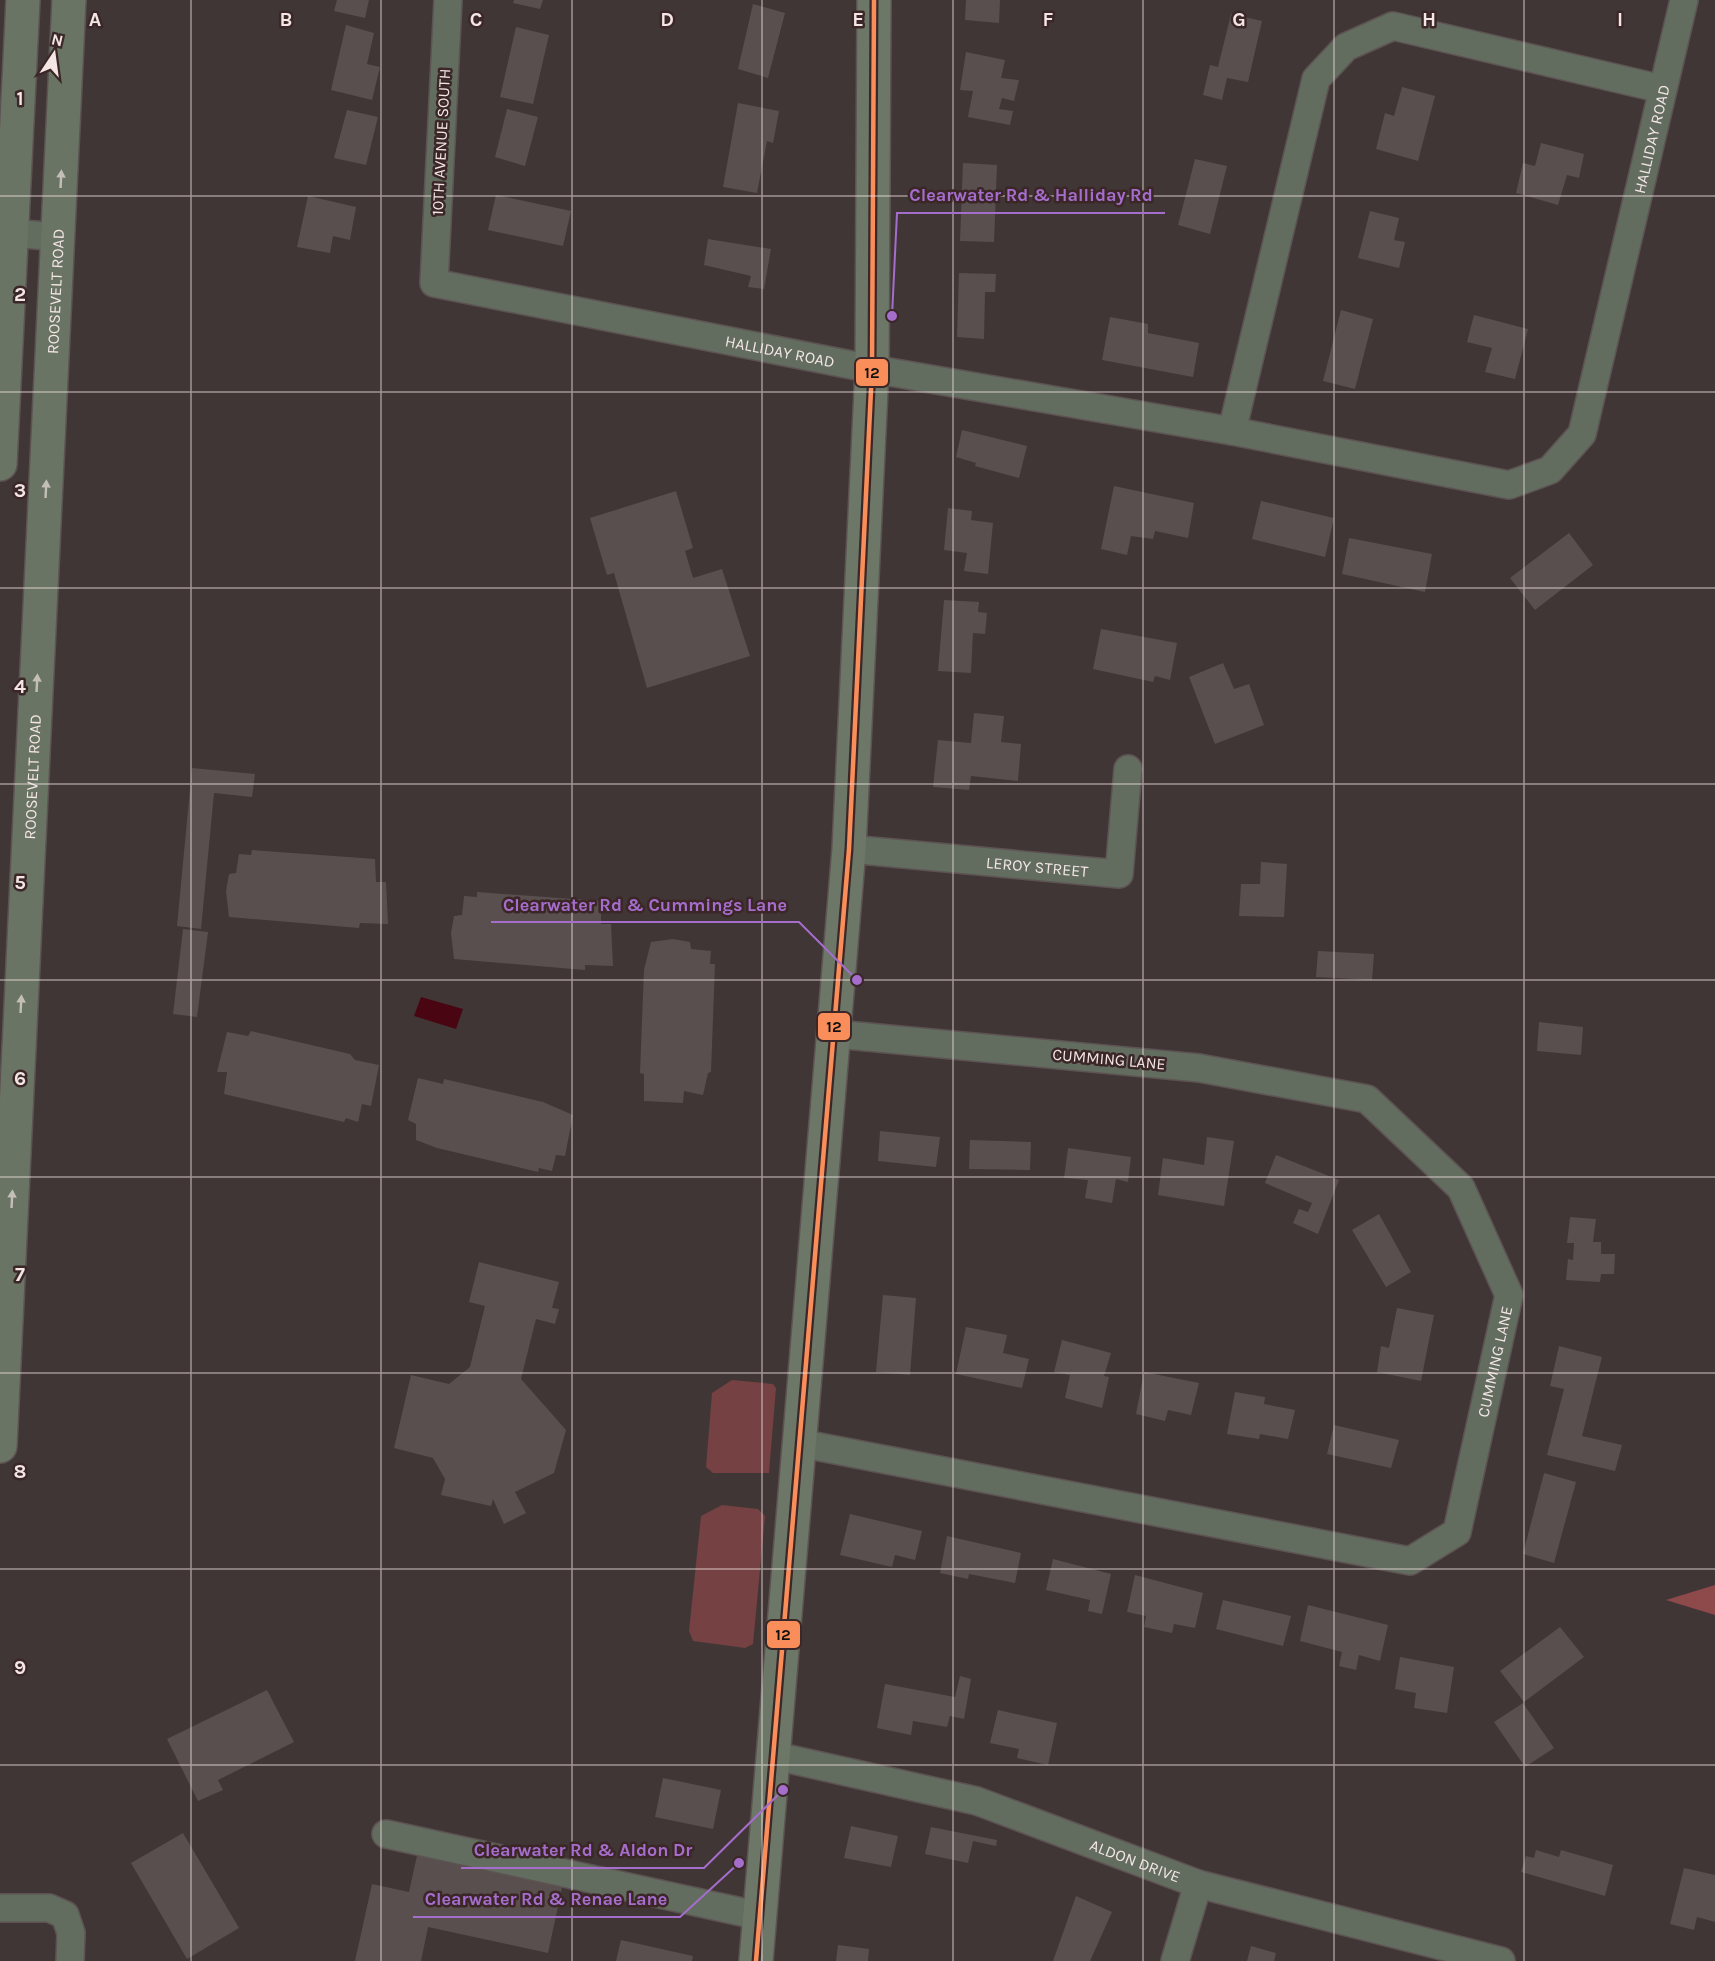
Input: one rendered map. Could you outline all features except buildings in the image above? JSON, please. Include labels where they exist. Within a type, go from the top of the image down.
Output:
[{"type":"main road","points":[[0,464],[6,233],[23,0]]},
{"type":"main road","name":"ROOSEVELT ROAD","points":[[0,1446],[69,0]]},
{"type":"street","name":"10TH AVENUE SOUTH","points":[[434,283],[448,0]]},
{"type":"street","points":[[756,1961],[771,1755],[835,1034],[849,849],[872,369],[874,0]]},
{"type":"street","points":[[1662,89],[1684,0]]},
{"type":"street","name":"HALLIDAY ROAD","points":[[434,283],[872,369],[1232,431],[1509,485],[1550,470],[1582,434],[1662,89],[1394,26],[1346,47],[1316,79],[1232,431]]},
{"type":"street","points":[[6,233],[58,237]]},
{"type":"street","name":"LEROY STREET","points":[[849,849],[1119,874],[1128,769]]},
{"type":"street","name":"CUMMING LANE","points":[[799,1443],[1410,1561],[1457,1532],[1509,1295],[1461,1188],[1367,1099],[1199,1068],[835,1034]]},
{"type":"street","name":"ALDON DRIVE","points":[[771,1755],[977,1801],[1198,1884],[1501,1961]]},
{"type":"street","points":[[386,1834],[760,1916]]},
{"type":"street","points":[[1174,1961],[1198,1884]]},
{"type":"street","points":[[0,1908],[49,1908],[65,1915],[71,1933],[70,1961]]},
{"type":"shaded area","points":[[421,997],[463,1009],[456,1029],[414,1016]]},
{"type":"shaded area","points":[[732,1380],[773,1384],[776,1388],[769,1473],[713,1473],[706,1467],[712,1393]]},
{"type":"shaded area","points":[[722,1505],[758,1509],[765,1516],[753,1644],[745,1648],[693,1641],[689,1631],[701,1516]]},
{"type":"shaded area","points":[[1715,1585],[1715,1615],[1666,1600]]},
{"type":"transit line","name":"12","points":[[756,1961],[849,849],[872,369],[874,0]]},
{"type":"place","name":"Clearwater Rd & Halliday Rd","points":[[892,316]]},
{"type":"place","name":"Clearwater Rd & Cummings Lane","points":[[857,980]]},
{"type":"place","name":"Clearwater Rd & Aldon Dr","points":[[783,1790]]},
{"type":"place","name":"Clearwater Rd & Renae Lane","points":[[739,1863]]}]
